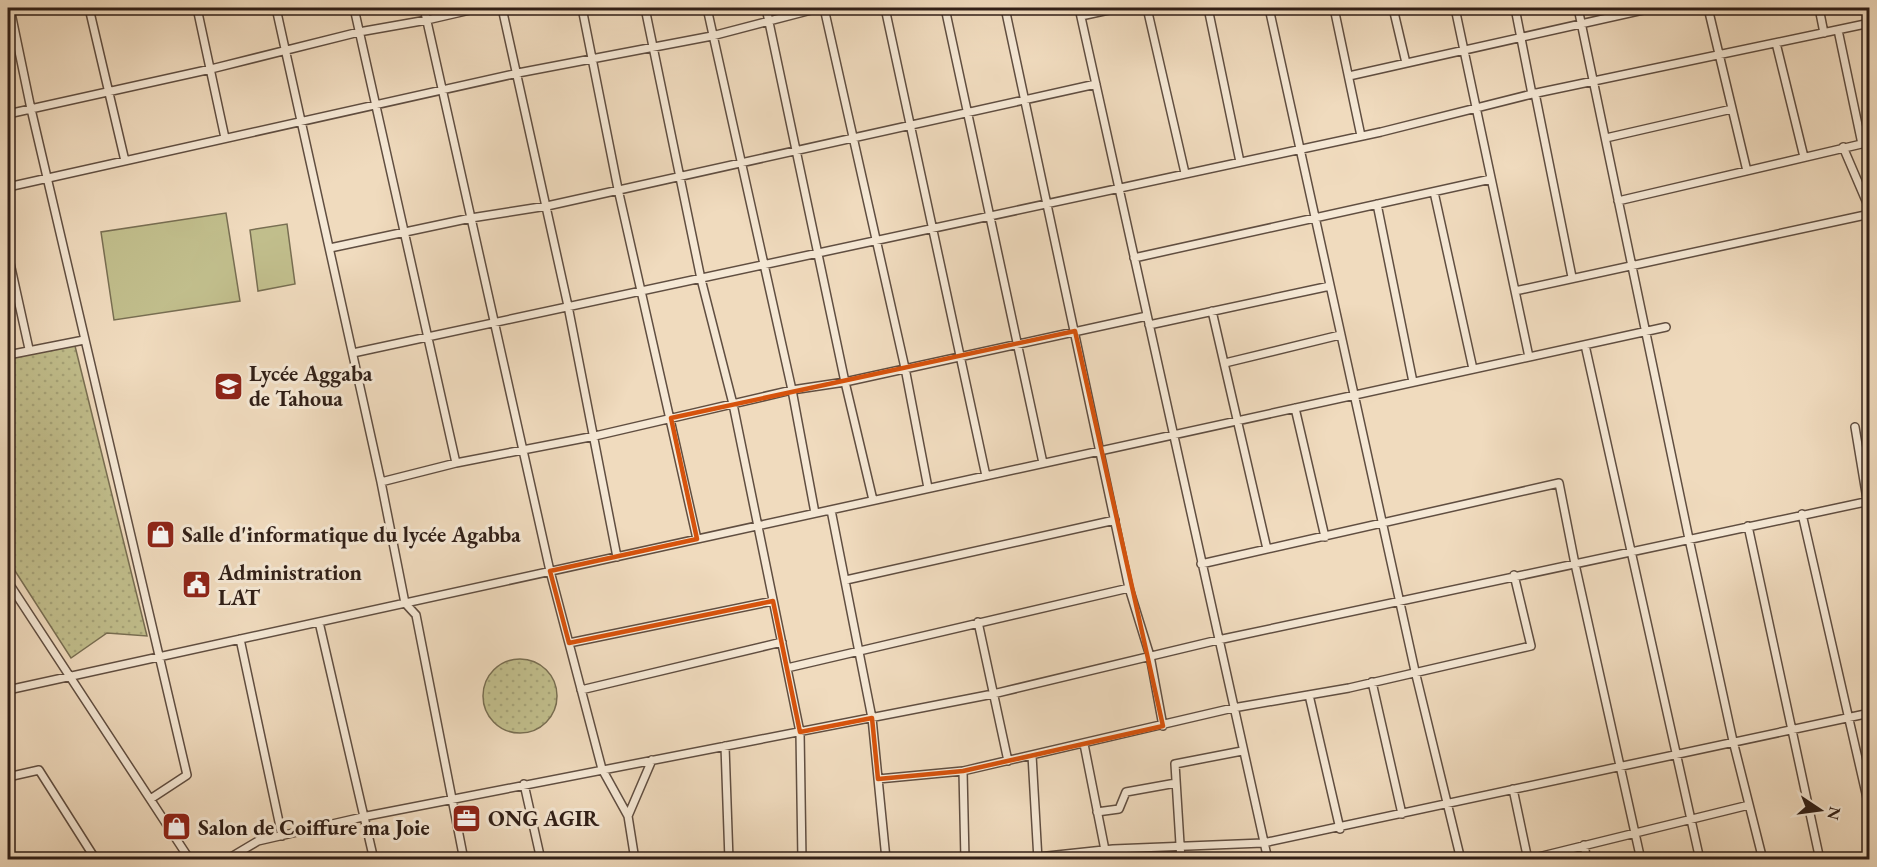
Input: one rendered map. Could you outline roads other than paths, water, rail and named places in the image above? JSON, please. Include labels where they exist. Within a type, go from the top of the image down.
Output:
[{"type":"street","points":[[10,8],[84,340],[187,775],[152,798]]},
{"type":"street","points":[[89,8],[125,160]]},
{"type":"street","points":[[197,8],[225,138]]},
{"type":"street","points":[[276,8],[381,482],[405,603],[416,615],[464,860]]},
{"type":"street","points":[[354,8],[456,463]]},
{"type":"street","points":[[424,8],[550,571],[602,769],[628,816],[635,860]]},
{"type":"street","points":[[8,114],[211,69],[359,32],[479,8]]},
{"type":"street","points":[[502,8],[568,306],[617,556]]},
{"type":"street","points":[[582,8],[618,189],[697,539]]},
{"type":"street","points":[[645,8],[701,279],[733,404],[800,732],[802,860]]},
{"type":"street","points":[[706,8],[762,266],[792,390],[816,513]]},
{"type":"street","points":[[766,8],[845,382],[873,500]]},
{"type":"street","points":[[8,187],[442,89],[712,36],[819,8]]},
{"type":"street","points":[[824,8],[905,368],[928,488]]},
{"type":"street","points":[[885,8],[986,476]]},
{"type":"street","points":[[945,8],[1019,343],[1043,464]]},
{"type":"street","points":[[1005,8],[1129,588],[1149,656],[1163,726]]},
{"type":"street","points":[[1118,8],[1080,12],[1268,860]]},
{"type":"street","points":[[1147,8],[1185,173]]},
{"type":"street","points":[[1208,8],[1240,162]]},
{"type":"street","points":[[1269,8],[1415,671],[1461,860]]},
{"type":"street","points":[[1334,8],[1361,136]]},
{"type":"street","points":[[1393,8],[1406,63]]},
{"type":"street","points":[[1455,8],[1529,357]]},
{"type":"street","points":[[1515,8],[1572,277]]},
{"type":"street","points":[[1578,8],[1689,539],[1733,741],[1763,860]]},
{"type":"street","points":[[1349,76],[1652,8]]},
{"type":"street","points":[[1708,8],[1748,171]]},
{"type":"street","points":[[1819,8],[1824,33]]},
{"type":"street","points":[[353,353],[1361,136],[1534,94],[1869,23]]},
{"type":"street","points":[[1618,201],[1866,143],[1838,30]]},
{"type":"street","points":[[1776,43],[1804,157]]},
{"type":"street","points":[[330,248],[471,218],[547,206],[1096,84]]},
{"type":"street","points":[[1606,138],[1732,109]]},
{"type":"street","points":[[1515,291],[1869,212],[1843,148]]},
{"type":"street","points":[[1134,258],[1491,179]]},
{"type":"street","points":[[1434,192],[1473,369]]},
{"type":"street","points":[[1377,204],[1413,382]]},
{"type":"street","points":[[8,254],[29,350]]},
{"type":"street","points":[[1149,325],[1330,286]]},
{"type":"street","points":[[1212,311],[1267,549]]},
{"type":"street","points":[[381,482],[456,463],[595,435],[792,390],[845,382],[1147,316]]},
{"type":"street","points":[[8,690],[1666,327]]},
{"type":"street","points":[[1225,363],[1340,335]]},
{"type":"street","points":[[8,356],[84,340]]},
{"type":"street","points":[[1585,345],[1700,860]]},
{"type":"street","points":[[1295,408],[1325,537]]},
{"type":"street","points":[[1855,427],[1869,517]]},
{"type":"street","points":[[1201,564],[1383,525],[1559,483],[1641,860]]},
{"type":"street","points":[[226,860],[258,841],[364,817],[451,798],[993,694],[1218,640],[1400,603],[1514,575],[1868,501]]},
{"type":"street","points":[[831,510],[872,718],[886,858]]},
{"type":"street","points":[[1802,514],[1850,717],[1869,811]]},
{"type":"street","points":[[846,580],[1115,520]]},
{"type":"street","points":[[1748,526],[1794,729],[1820,860]]},
{"type":"street","points":[[878,779],[963,771],[1233,708],[1372,682],[1532,646],[1514,575]]},
{"type":"street","points":[[8,582],[68,677],[152,798],[190,860]]},
{"type":"street","points":[[787,668],[860,649],[1129,588]]},
{"type":"street","points":[[569,643],[773,601]]},
{"type":"street","points":[[319,622],[374,860]]},
{"type":"street","points":[[978,622],[1008,761]]},
{"type":"street","points":[[240,639],[282,836]]},
{"type":"street","points":[[581,690],[782,642]]},
{"type":"street","points":[[1372,682],[1402,814]]},
{"type":"street","points":[[1309,695],[1340,829]]},
{"type":"street","points":[[846,860],[1038,858],[1109,849],[1263,843],[1340,829],[1619,765],[1869,713]]},
{"type":"street","points":[[1084,744],[1097,812],[1113,860]]},
{"type":"street","points":[[725,746],[729,860]]},
{"type":"street","points":[[1181,860],[1175,764],[1242,751]]},
{"type":"street","points":[[1032,755],[1038,858]]},
{"type":"street","points":[[628,816],[652,760]]},
{"type":"street","points":[[8,777],[39,770],[96,860]]},
{"type":"street","points":[[963,771],[965,860]]},
{"type":"street","points":[[1097,812],[1119,809],[1126,792],[1176,783]]},
{"type":"street","points":[[524,784],[541,860]]},
{"type":"street","points":[[1513,789],[1528,859],[1749,805]]},
{"type":"street","points":[[1584,845],[1587,860]]},
{"type":"place","name":"Lycée Aggaba de Tahoua","points":[[228,386]]},
{"type":"place","name":"Salle d'informatique du lycée Agabba","points":[[161,534]]},
{"type":"place","name":"Administration LAT","points":[[197,585]]},
{"type":"place","name":"ONG AGIR","points":[[467,818]]},
{"type":"place","name":"Salon de Coiffure ma Joie","points":[[177,827]]}]
